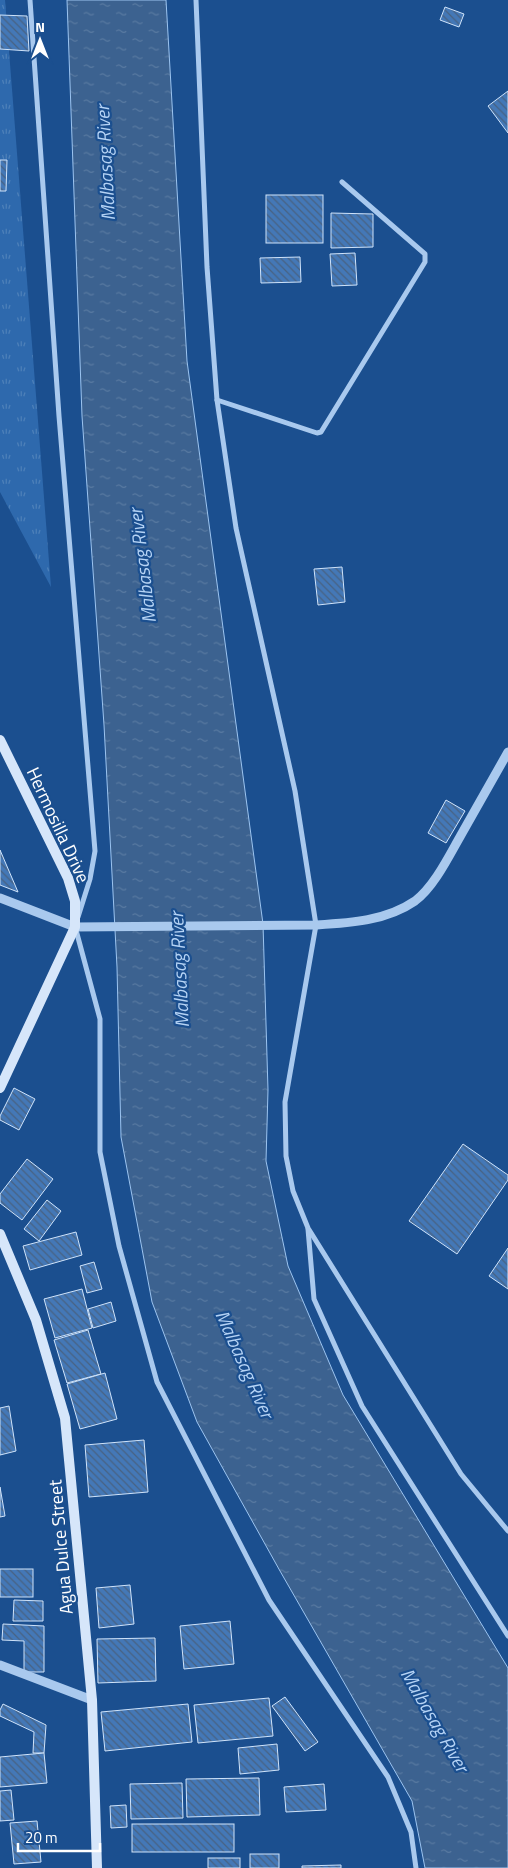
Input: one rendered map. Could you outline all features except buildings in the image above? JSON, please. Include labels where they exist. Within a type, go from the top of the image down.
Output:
[{"type":"main road","name":"Hermosilla Drive","points":[[0,740],[68,878],[75,901],[75,927]]},
{"type":"main road","points":[[0,1088],[75,927]]},
{"type":"main road","name":"Agua Dulce Street","points":[[0,1234],[36,1320],[65,1418],[92,1700],[98,1868]]},
{"type":"street","points":[[30,0],[57,396],[95,851],[90,879],[75,927],[100,1019],[100,1152],[119,1246],[157,1382],[269,1600],[388,1777],[410,1832],[416,1868]]},
{"type":"street","points":[[196,0],[207,267],[217,400],[236,528],[295,791],[316,925],[285,1102],[286,1156],[293,1191],[308,1228],[461,1474],[508,1531]]},
{"type":"street","points":[[217,400],[317,433],[321,432],[425,262],[425,254],[342,182]]},
{"type":"street","points":[[0,898],[75,927],[316,925],[374,919],[396,912],[416,900],[444,865],[508,752]]},
{"type":"street","points":[[308,1228],[314,1299],[362,1406],[508,1636]]},
{"type":"street","points":[[0,1665],[92,1700]]},
{"type":"green space","points":[[0,0],[5,0],[51,587],[0,492]]},
{"type":"water","name":"Malbasag River","points":[[67,0],[166,0],[187,361],[263,924],[268,1090],[266,1161],[288,1266],[343,1395],[508,1668],[508,1868],[425,1868],[412,1801],[197,1422],[152,1302],[121,1137],[117,967],[104,725],[82,416]]}]
